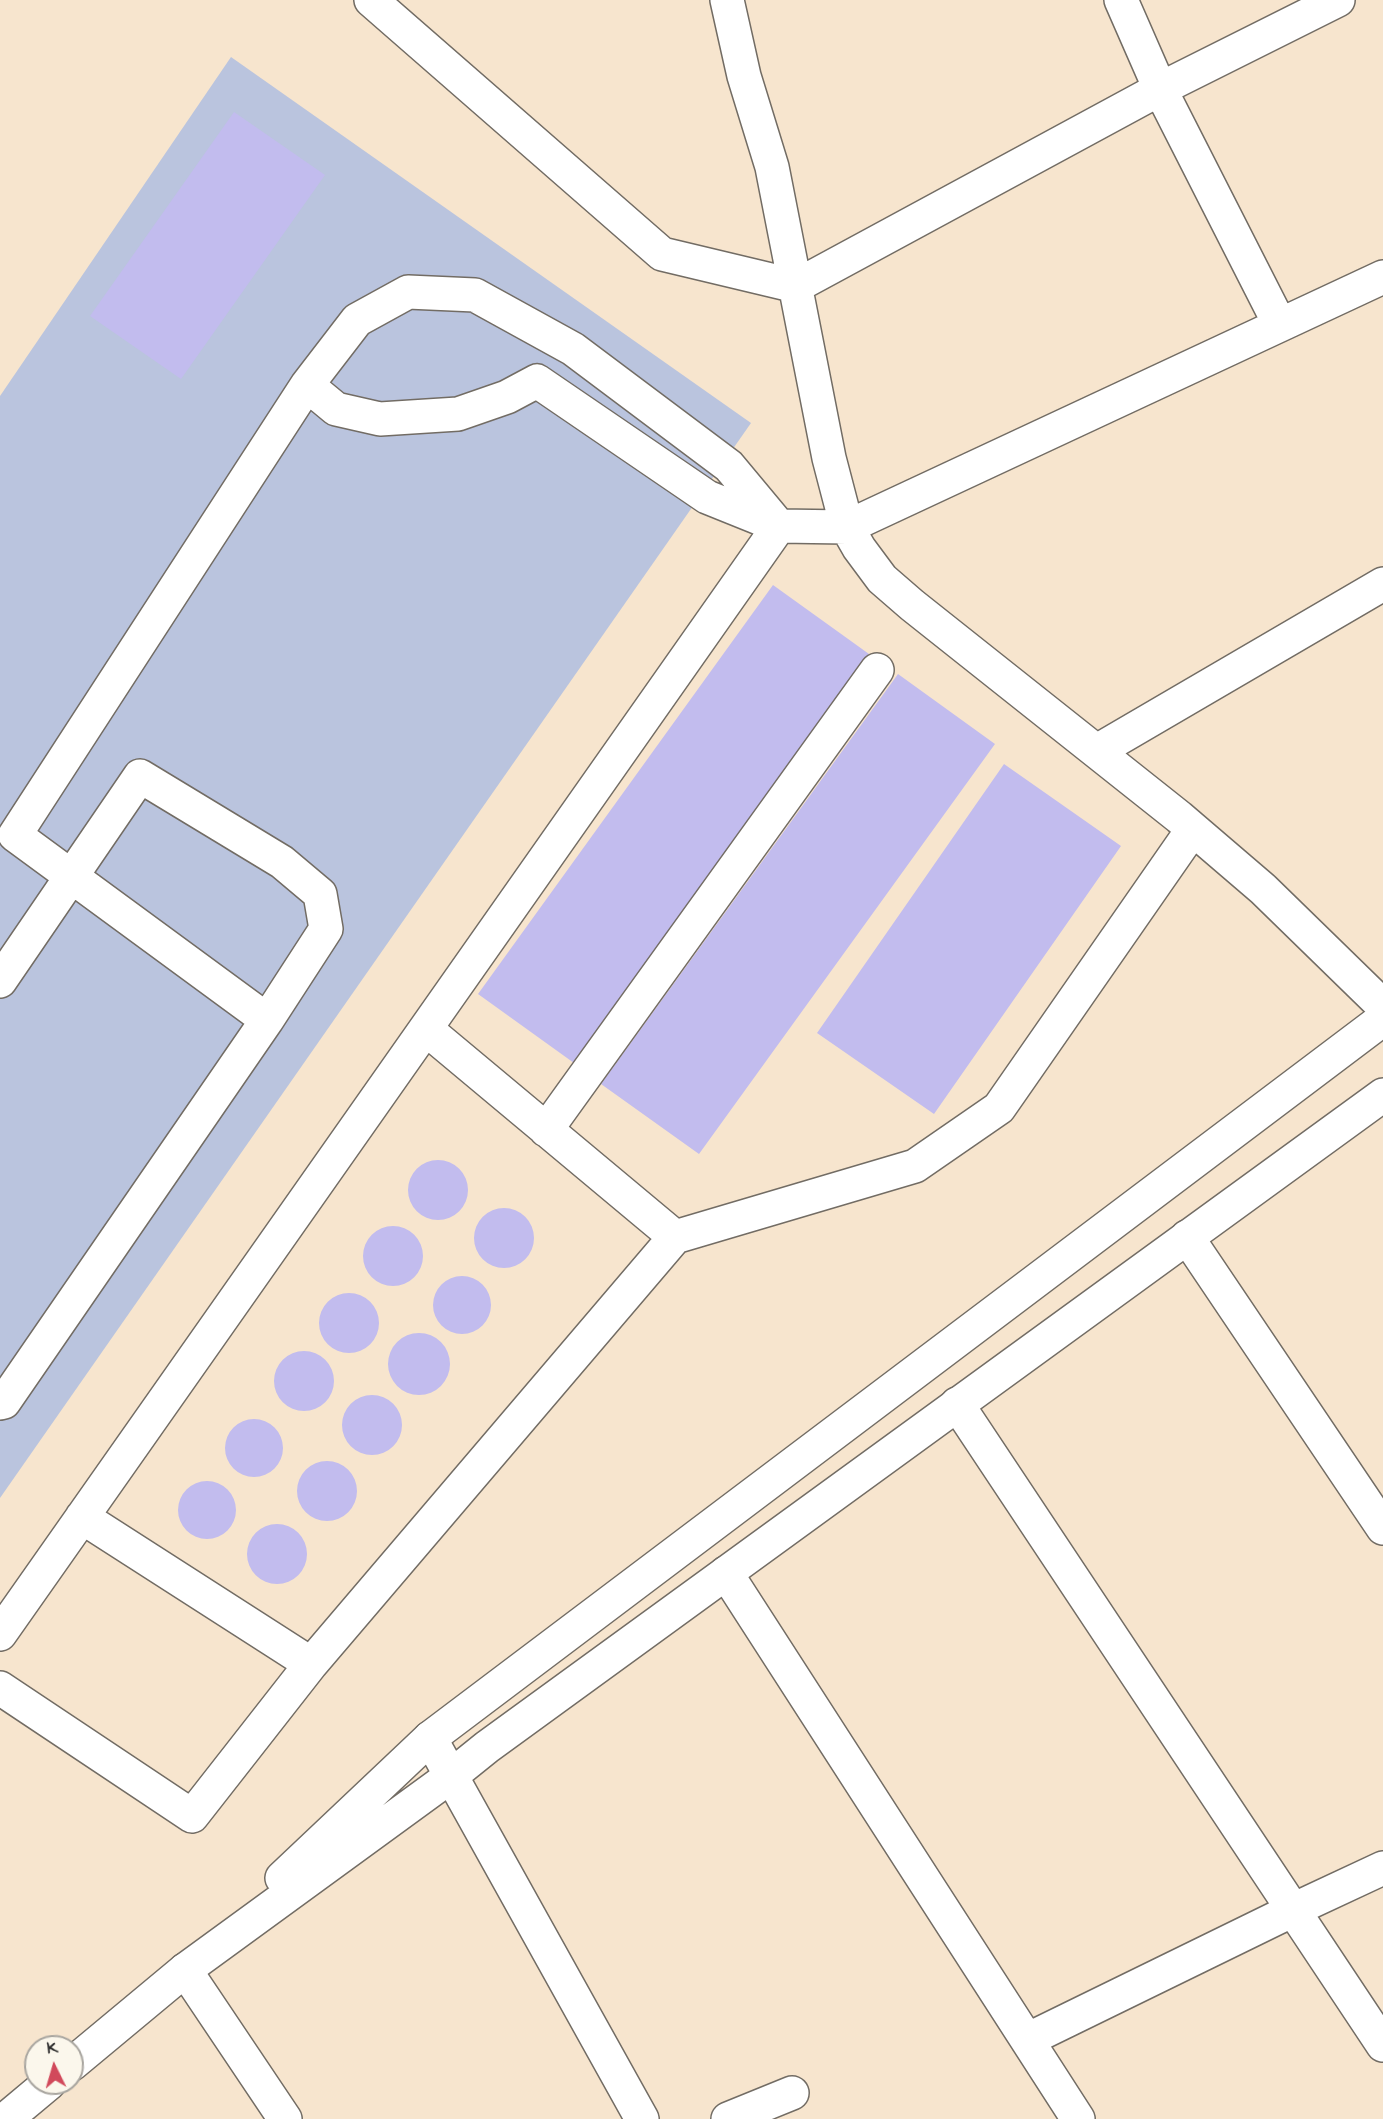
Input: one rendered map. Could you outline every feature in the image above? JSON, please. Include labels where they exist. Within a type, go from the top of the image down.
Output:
[{"type":"street","points":[[371,0],[662,254],[796,285],[1160,89],[1338,0]]},
{"type":"street","points":[[727,0],[744,76],[772,167],[829,458],[847,527],[859,548],[882,579],[1193,829],[1263,889],[1383,1006]]},
{"type":"street","points":[[1120,0],[1160,89],[1280,325]]},
{"type":"street","points":[[307,386],[336,409],[380,418],[458,414],[507,397],[537,381],[707,496],[779,526],[847,527],[1383,277]]},
{"type":"street","points":[[267,1020],[15,835],[307,386],[357,320],[408,292],[475,295],[573,349],[729,466],[779,526]]},
{"type":"street","points":[[0,1634],[779,526]]},
{"type":"street","points":[[1096,751],[1383,584]]},
{"type":"street","points":[[546,1130],[877,670]]},
{"type":"street","points":[[0,981],[140,776],[282,862],[320,894],[326,929],[267,1020],[10,1392],[0,1403]]},
{"type":"street","points":[[0,1688],[192,1816],[311,1664],[675,1238],[915,1166],[999,1108],[1193,829]]},
{"type":"street","points":[[185,1970],[430,1738],[1383,1019]]},
{"type":"street","points":[[426,1029],[675,1238]]},
{"type":"street","points":[[84,2054],[185,1970],[451,1776],[487,1747],[1383,1095]]},
{"type":"street","points":[[1187,1237],[1383,1528]]},
{"type":"street","points":[[957,1404],[1383,2045]]},
{"type":"street","points":[[82,1517],[311,1664]]},
{"type":"street","points":[[726,1573],[1078,2119]]},
{"type":"street","points":[[430,1738],[642,2119]]},
{"type":"street","points":[[1027,2040],[1383,1868]]},
{"type":"street","points":[[185,1970],[285,2119]]},
{"type":"street","points":[[728,2119],[792,2093]]},
{"type":"street","points":[[6,2119],[35,2095]]},
{"type":"shaded area","points":[[231,57],[751,423],[0,1498],[0,396]]},
{"type":"building","points":[[234,112],[325,175],[181,379],[90,316]]},
{"type":"building","points":[[773,585],[869,654],[574,1063],[478,994]]},
{"type":"building","points":[[898,674],[995,744],[699,1154],[601,1084]]},
{"type":"building","points":[[1004,764],[1121,846],[934,1114],[817,1033]]},
{"type":"building","points":[[432,1160],[444,1160],[455,1165],[463,1173],[468,1190],[466,1202],[455,1215],[444,1220],[432,1220],[421,1215],[413,1207],[408,1196],[408,1184],[413,1173],[421,1165]]},
{"type":"building","points":[[498,1208],[510,1208],[526,1216],[532,1226],[534,1238],[532,1250],[526,1260],[510,1268],[498,1268],[482,1260],[474,1244],[474,1232],[482,1216]]},
{"type":"building","points":[[387,1226],[399,1226],[410,1231],[418,1239],[423,1256],[421,1268],[410,1281],[399,1286],[387,1286],[376,1281],[368,1273],[363,1262],[363,1250],[368,1239],[376,1231]]},
{"type":"building","points":[[456,1276],[468,1276],[483,1284],[491,1299],[491,1311],[483,1326],[468,1334],[456,1334],[441,1326],[433,1311],[433,1299],[441,1284]]},
{"type":"building","points":[[349,1293],[366,1298],[374,1306],[379,1323],[374,1340],[366,1348],[349,1353],[332,1348],[324,1340],[319,1323],[324,1306],[332,1298]]},
{"type":"building","points":[[419,1333],[441,1342],[450,1364],[441,1386],[419,1395],[397,1386],[388,1364],[397,1342]]},
{"type":"building","points":[[298,1351],[310,1351],[326,1359],[332,1369],[334,1381],[332,1393],[326,1403],[310,1411],[298,1411],[282,1403],[274,1387],[274,1375],[282,1359]]},
{"type":"building","points":[[366,1395],[378,1395],[389,1400],[397,1408],[402,1425],[400,1437],[389,1450],[378,1455],[366,1455],[355,1450],[347,1442],[342,1431],[342,1419],[347,1408],[355,1400]]},
{"type":"building","points":[[248,1419],[260,1419],[275,1427],[283,1442],[283,1454],[275,1469],[260,1477],[248,1477],[233,1469],[225,1454],[225,1442],[233,1427]]},
{"type":"building","points":[[327,1461],[344,1466],[352,1474],[357,1491],[352,1508],[344,1516],[327,1521],[310,1516],[302,1508],[297,1491],[302,1474],[310,1466]]},
{"type":"building","points":[[201,1481],[213,1481],[228,1489],[236,1504],[236,1516],[228,1531],[213,1539],[201,1539],[186,1531],[178,1516],[178,1504],[186,1489]]},
{"type":"building","points":[[277,1524],[294,1529],[302,1537],[307,1554],[302,1571],[294,1579],[277,1584],[260,1579],[252,1571],[247,1554],[252,1537],[260,1529]]}]
